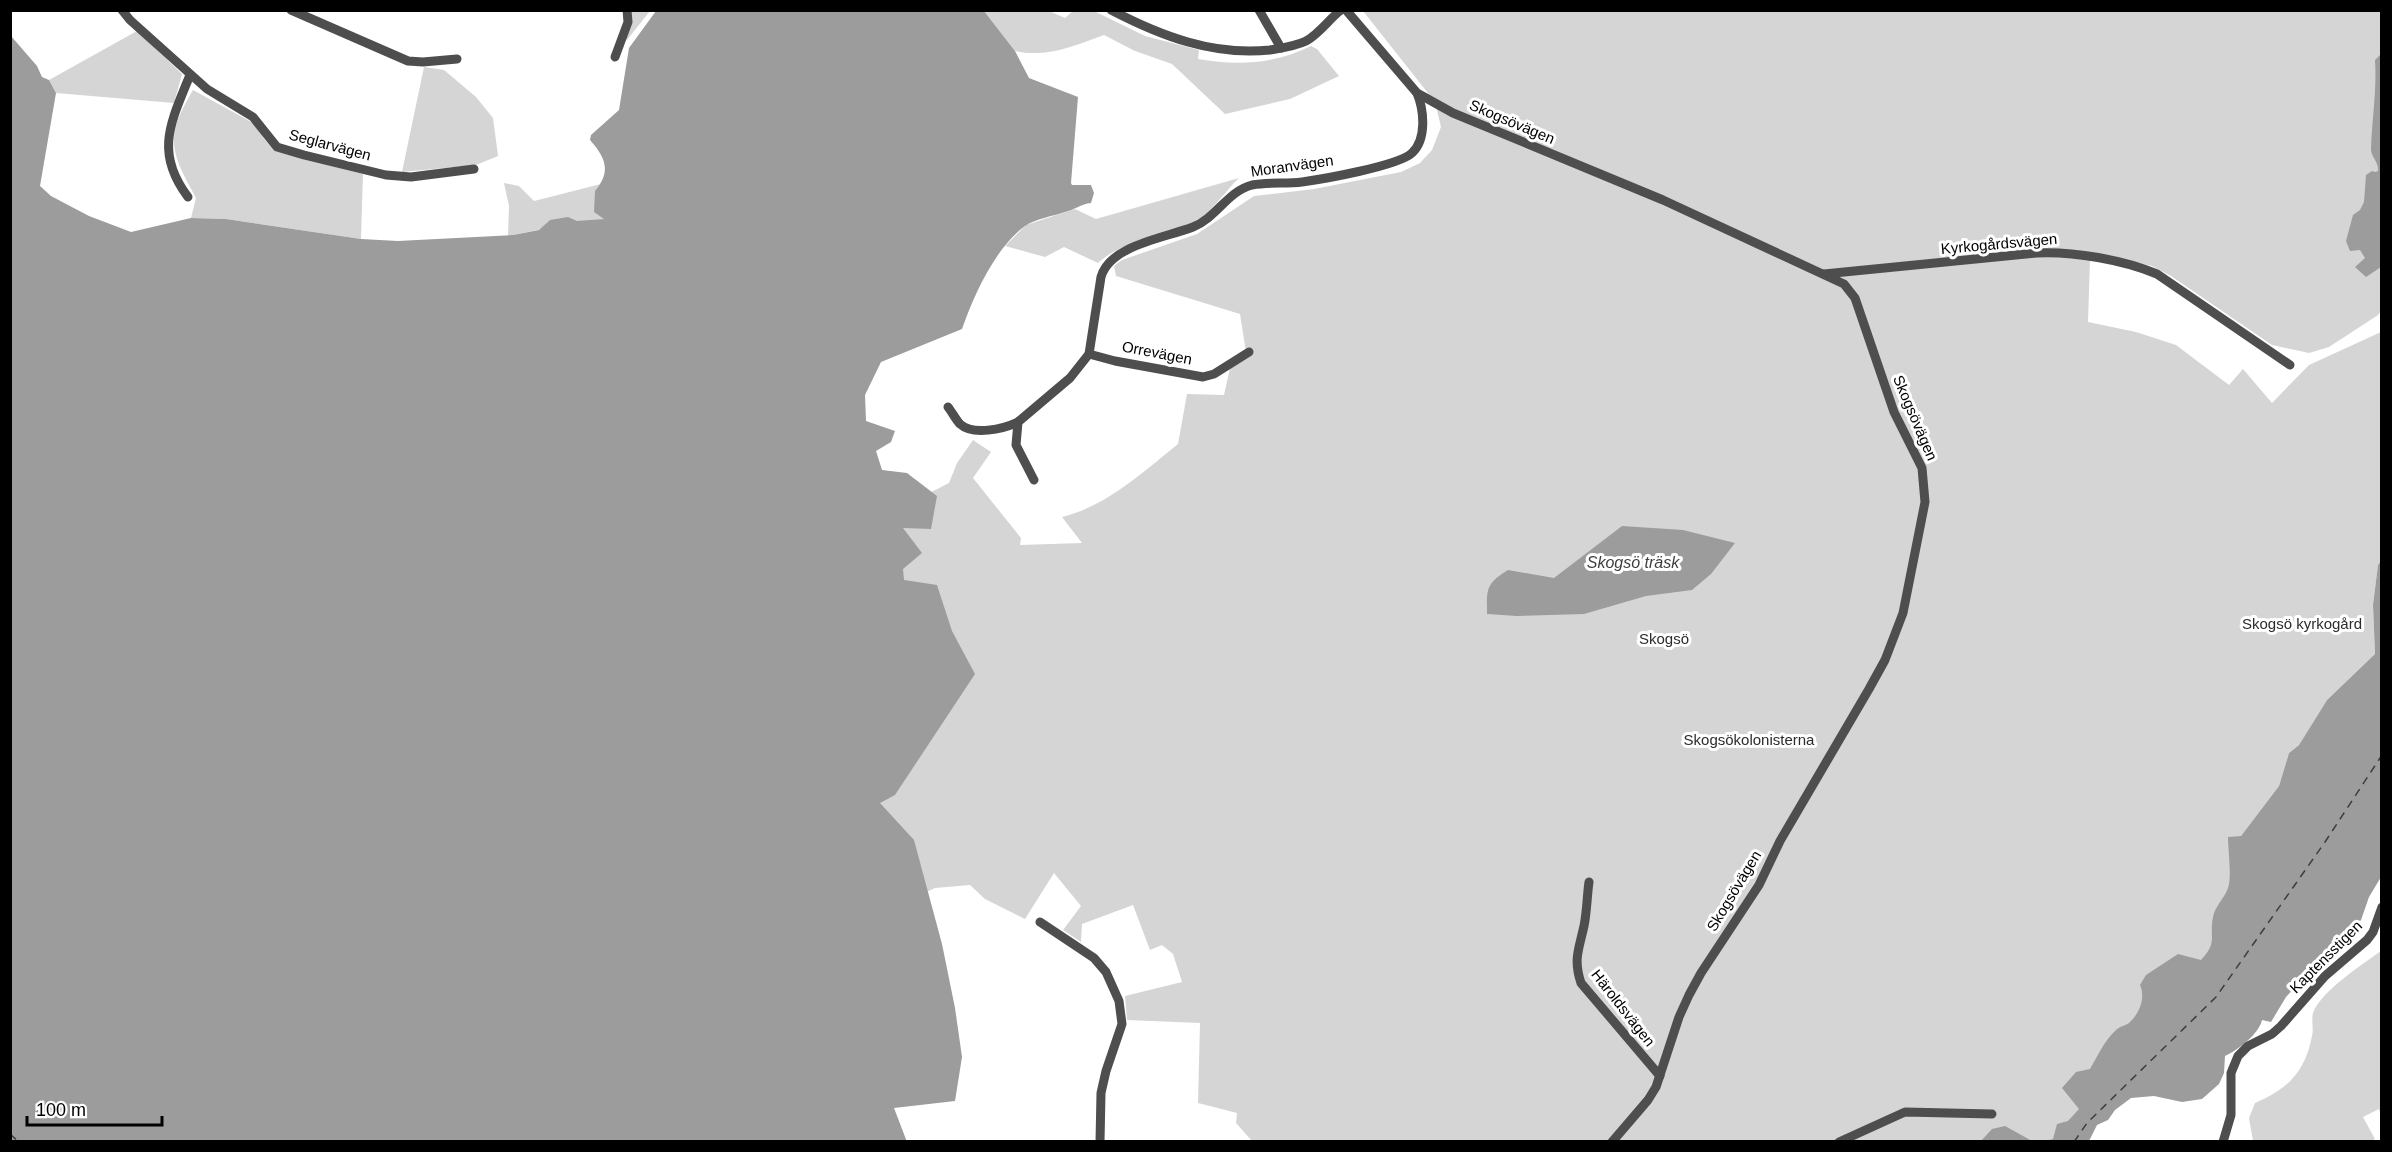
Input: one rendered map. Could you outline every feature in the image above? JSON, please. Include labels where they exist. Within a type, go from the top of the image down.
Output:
[{"type":"street","name":"Seglarvägen","points":[[122,10],[190,75],[253,117],[272,142],[284,149],[386,175],[411,177],[474,170]]},
{"type":"street","points":[[291,10],[408,61],[457,59]]},
{"type":"street","points":[[615,57],[628,22],[627,10]]},
{"type":"street","points":[[1112,10],[1144,27],[1199,47],[1250,52],[1281,48],[1307,41],[1341,10]]},
{"type":"street","points":[[1259,10],[1281,48]]},
{"type":"street","name":"Skogsövägen","points":[[1346,10],[1417,93],[1463,118],[1663,200],[1844,284],[1855,298],[1894,412],[1922,468],[1925,502],[1916,553],[1903,613],[1885,660],[1780,841],[1759,885],[1693,988],[1679,1017],[1660,1076],[1648,1100],[1612,1142]]},
{"type":"street","points":[[188,197],[177,183],[170,167],[167,151],[173,119],[190,75]]},
{"type":"street","name":"Moranvägen","points":[[948,407],[960,423],[971,430],[1009,426],[1017,422],[1070,378],[1089,354],[1101,277],[1104,266],[1111,259],[1138,246],[1203,222],[1246,187],[1303,182],[1376,167],[1406,158],[1417,146],[1422,127],[1422,105],[1417,93]]},
{"type":"street","name":"Kyrkogårdsvägen","points":[[1824,274],[2036,253],[2054,252],[2078,255],[2142,268],[2157,274],[2290,365]]},
{"type":"street","name":"Orrevägen","points":[[1089,354],[1203,377],[1214,374],[1249,351]]},
{"type":"street","points":[[1017,422],[1016,446],[1034,480]]},
{"type":"street","name":"Häroldsvägen","points":[[1589,882],[1584,925],[1577,951],[1576,967],[1581,983],[1660,1076]]},
{"type":"street","name":"Kaptensstigen","points":[[2223,1142],[2231,1115],[2231,1073],[2238,1056],[2248,1046],[2272,1034],[2281,1026],[2325,976],[2367,940],[2373,932],[2382,907]]},
{"type":"street","points":[[1040,922],[1094,958],[1106,972],[1119,1001],[1122,1024],[1106,1071],[1101,1094],[1100,1142]]},
{"type":"street","points":[[1839,1142],[1905,1112],[1992,1114]]},
{"type":"green space","points":[[630,11],[650,11],[627,40],[625,38]]},
{"type":"green space","points":[[984,11],[1049,11],[1065,18],[1073,11],[1094,11],[1145,36],[1199,50],[1198,59],[1213,61],[1241,63],[1270,60],[1311,46],[1317,49],[1339,76],[1290,99],[1225,114],[1172,64],[1135,51],[1104,35],[1049,52],[1015,51]]},
{"type":"green space","name":"Skogsö","points":[[1363,11],[2381,11],[2382,310],[2378,315],[2329,347],[2309,353],[2272,345],[2171,276],[2152,266],[2122,259],[2090,259],[2088,322],[2136,332],[2176,345],[2229,385],[2243,369],[2272,403],[2309,365],[2381,332],[2382,561],[2378,565],[2373,605],[2375,654],[2327,700],[2299,745],[2289,753],[2279,786],[2241,836],[2301,875],[2073,1141],[1252,1141],[1236,1123],[1237,1113],[1198,1103],[1200,1023],[1127,1020],[1125,996],[1182,982],[1173,954],[1162,945],[1150,950],[1133,905],[1082,924],[1081,942],[1063,930],[1081,906],[1054,873],[1025,919],[985,899],[970,885],[935,888],[744,977],[597,662],[949,483],[957,463],[973,440],[991,452],[973,478],[1021,538],[1020,545],[1082,543],[1062,517],[1094,505],[1124,487],[1178,444],[1187,394],[1224,395],[1232,359],[1246,352],[1240,314],[1116,276],[1114,266],[1122,260],[1197,234],[1254,196],[1314,189],[1401,172],[1420,163],[1432,150],[1441,127],[1435,102]]},
{"type":"green space","points":[[137,31],[182,74],[174,103],[56,93],[49,80]]},
{"type":"green space","points":[[424,67],[444,70],[476,97],[493,118],[498,156],[476,165],[402,172]]},
{"type":"green space","points":[[193,90],[255,124],[265,140],[276,151],[363,174],[361,239],[226,219],[191,218],[196,198],[178,162],[174,147],[174,133],[183,107]]},
{"type":"green space","points":[[1239,178],[1200,218],[1175,230],[1121,248],[1098,263],[1064,247],[1045,257],[1005,246],[1026,225],[1075,209],[1096,219]]},
{"type":"green space","points":[[504,183],[519,186],[534,201],[601,184],[605,219],[577,222],[508,236],[509,206]]},
{"type":"green space","points":[[2381,951],[2381,1115],[2379,1109],[2363,1117],[2375,1139],[2370,1142],[2253,1141],[2249,1118],[2255,1103],[2277,1092],[2300,1069],[2309,1049],[2313,1033],[2312,1015],[2317,1005],[2333,987]]},
{"type":"water","points":[[656,11],[984,11],[1015,51],[1029,78],[1078,97],[1071,183],[1072,185],[1091,185],[1094,193],[1091,203],[1029,224],[1014,235],[995,259],[979,287],[962,329],[881,362],[865,395],[866,421],[895,431],[891,442],[876,451],[882,470],[907,473],[937,496],[931,529],[903,528],[922,553],[903,569],[904,580],[937,585],[952,631],[975,674],[895,795],[880,803],[914,840],[942,944],[962,1057],[955,1101],[894,1108],[907,1142],[11,1141],[11,36],[37,66],[42,77],[49,80],[56,93],[40,186],[51,196],[89,216],[131,232],[191,218],[226,219],[361,239],[398,241],[513,235],[539,230],[550,220],[568,217],[577,221],[604,219],[594,212],[595,191],[604,177],[605,164],[600,152],[590,140],[591,135],[619,110],[629,48]]},
{"type":"water","points":[[2381,54],[2381,267],[2366,277],[2355,267],[2365,258],[2360,250],[2350,251],[2346,241],[2353,215],[2360,210],[2364,202],[2366,175],[2372,171],[2378,171],[2371,149],[2375,60]]},
{"type":"water","name":"Skogsö träsk","points":[[1622,526],[1683,530],[1735,543],[1711,574],[1692,590],[1646,596],[1584,614],[1517,616],[1487,614],[1489,588],[1495,579],[1508,570],[1554,578]]},
{"type":"water","points":[[2381,561],[2381,877],[2369,897],[2361,920],[2341,944],[2318,962],[2286,997],[2271,1022],[2262,1020],[2257,1031],[2247,1041],[2225,1056],[2224,1073],[2219,1084],[2202,1099],[2182,1102],[2154,1096],[2131,1098],[2115,1110],[2108,1120],[2097,1125],[2089,1141],[2045,1141],[2053,1139],[2057,1124],[2068,1121],[2079,1109],[2062,1088],[2076,1072],[2090,1069],[2112,1034],[2129,1023],[2136,1015],[2142,1000],[2140,985],[2146,975],[2178,954],[2201,960],[2209,949],[2214,913],[2229,883],[2228,837],[2241,836],[2279,786],[2289,753],[2299,745],[2327,700],[2375,654],[2373,605],[2378,565]]},
{"type":"water","points":[[2005,1126],[2032,1141],[1981,1141],[1992,1129]]},
{"type":"ferry route","points":[[2074,1142],[2087,1123],[2216,997],[2325,842],[2382,755]]},
{"type":"ferry route","points":[[10,1134],[19,1142]]},
{"type":"park label","name":"Skogsö kyrkogård","points":[[2302,624]]},
{"type":"park label","name":"Skogsökolonisterna","points":[[1749,740]]}]
